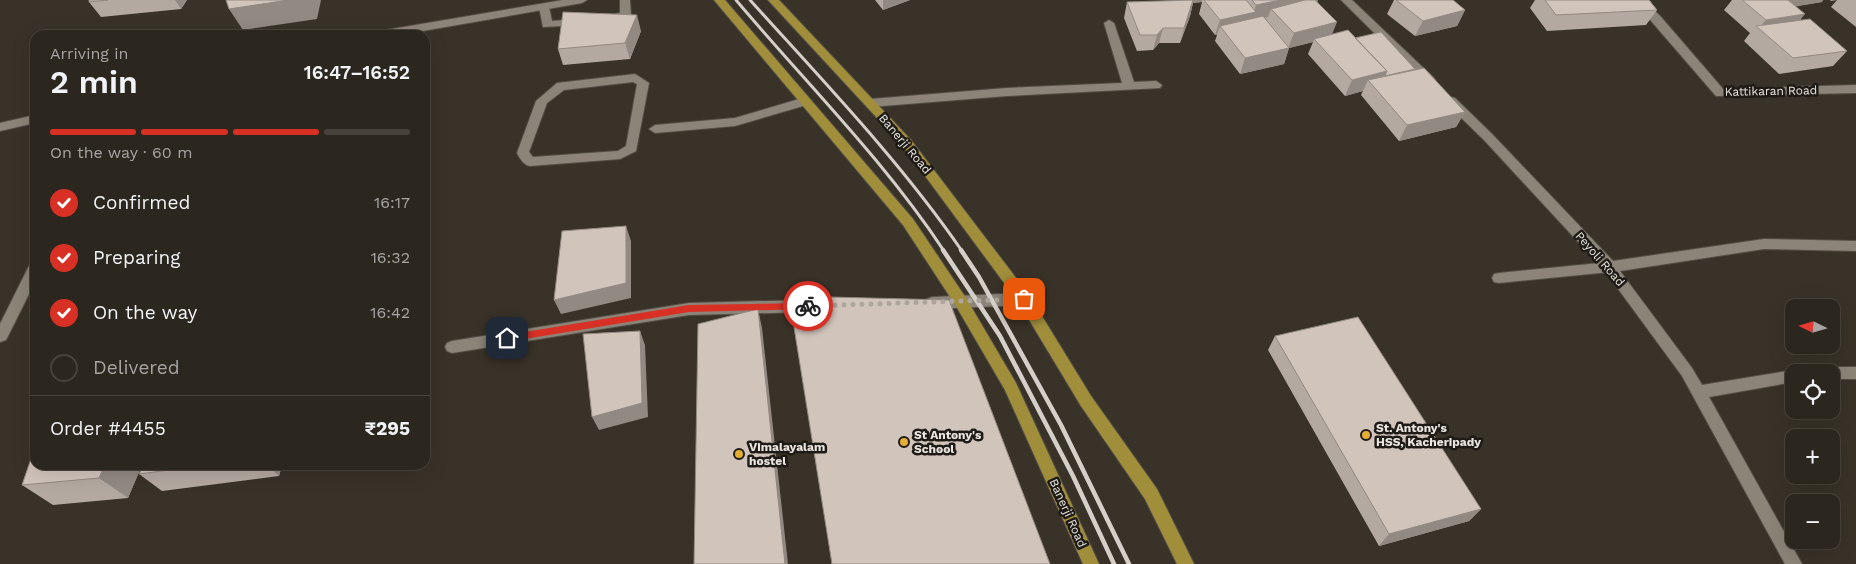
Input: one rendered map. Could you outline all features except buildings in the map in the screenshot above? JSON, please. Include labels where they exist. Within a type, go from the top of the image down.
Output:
[{"type":"main road","name":"Banerji Road","points":[[719,0],[908,222],[961,302],[1011,387],[1091,564]]},
{"type":"main road","name":"Banerji Road","points":[[773,0],[907,143],[1024,299],[1086,400],[1151,494],[1186,564]]},
{"type":"street","points":[[409,30],[582,0]]},
{"type":"street","points":[[544,7],[547,25],[626,16],[625,0]]},
{"type":"street","name":"Peyoli Road","points":[[1346,0],[1488,137],[1610,267],[1687,372],[1794,564]]},
{"type":"street","name":"Kattikaran Road","points":[[1638,0],[1720,94],[1856,89]]},
{"type":"street","points":[[1110,23],[1129,86]]},
{"type":"street","points":[[635,78],[643,83],[636,131],[632,148],[620,155],[530,162],[524,153],[542,101],[561,86],[635,78]]},
{"type":"street","points":[[870,103],[1007,92],[1156,85]]},
{"type":"street","points":[[636,131],[735,122],[806,101]]},
{"type":"street","points":[[0,127],[30,120]]},
{"type":"street","points":[[1499,278],[1610,267],[1764,244],[1856,246]]},
{"type":"street","points":[[1,336],[30,278]]},
{"type":"street","points":[[922,303],[1024,299]]},
{"type":"street","points":[[452,348],[689,309],[825,306]]},
{"type":"street","points":[[1840,373],[1856,373]]},
{"type":"street","points":[[1698,392],[1785,378]]},
{"type":"railway","points":[[736,0],[870,153],[921,217],[944,251]]},
{"type":"railway","points":[[750,0],[887,153],[962,251]]},
{"type":"railway","points":[[943,250],[1000,336],[1073,476],[1114,564]]},
{"type":"railway","points":[[961,250],[979,277],[1061,425],[1129,564]]},
{"type":"way so far","points":[[808,306],[1024,299]]},
{"type":"place","name":"St. Antony's HSS, Kacheripady","points":[[1366,435]]},
{"type":"place","name":"St Antony's School","points":[[904,442]]},
{"type":"place","name":"Vimalayalam hostel","points":[[739,454]]},
{"type":"route","points":[[507,338],[689,309],[808,306]]}]
